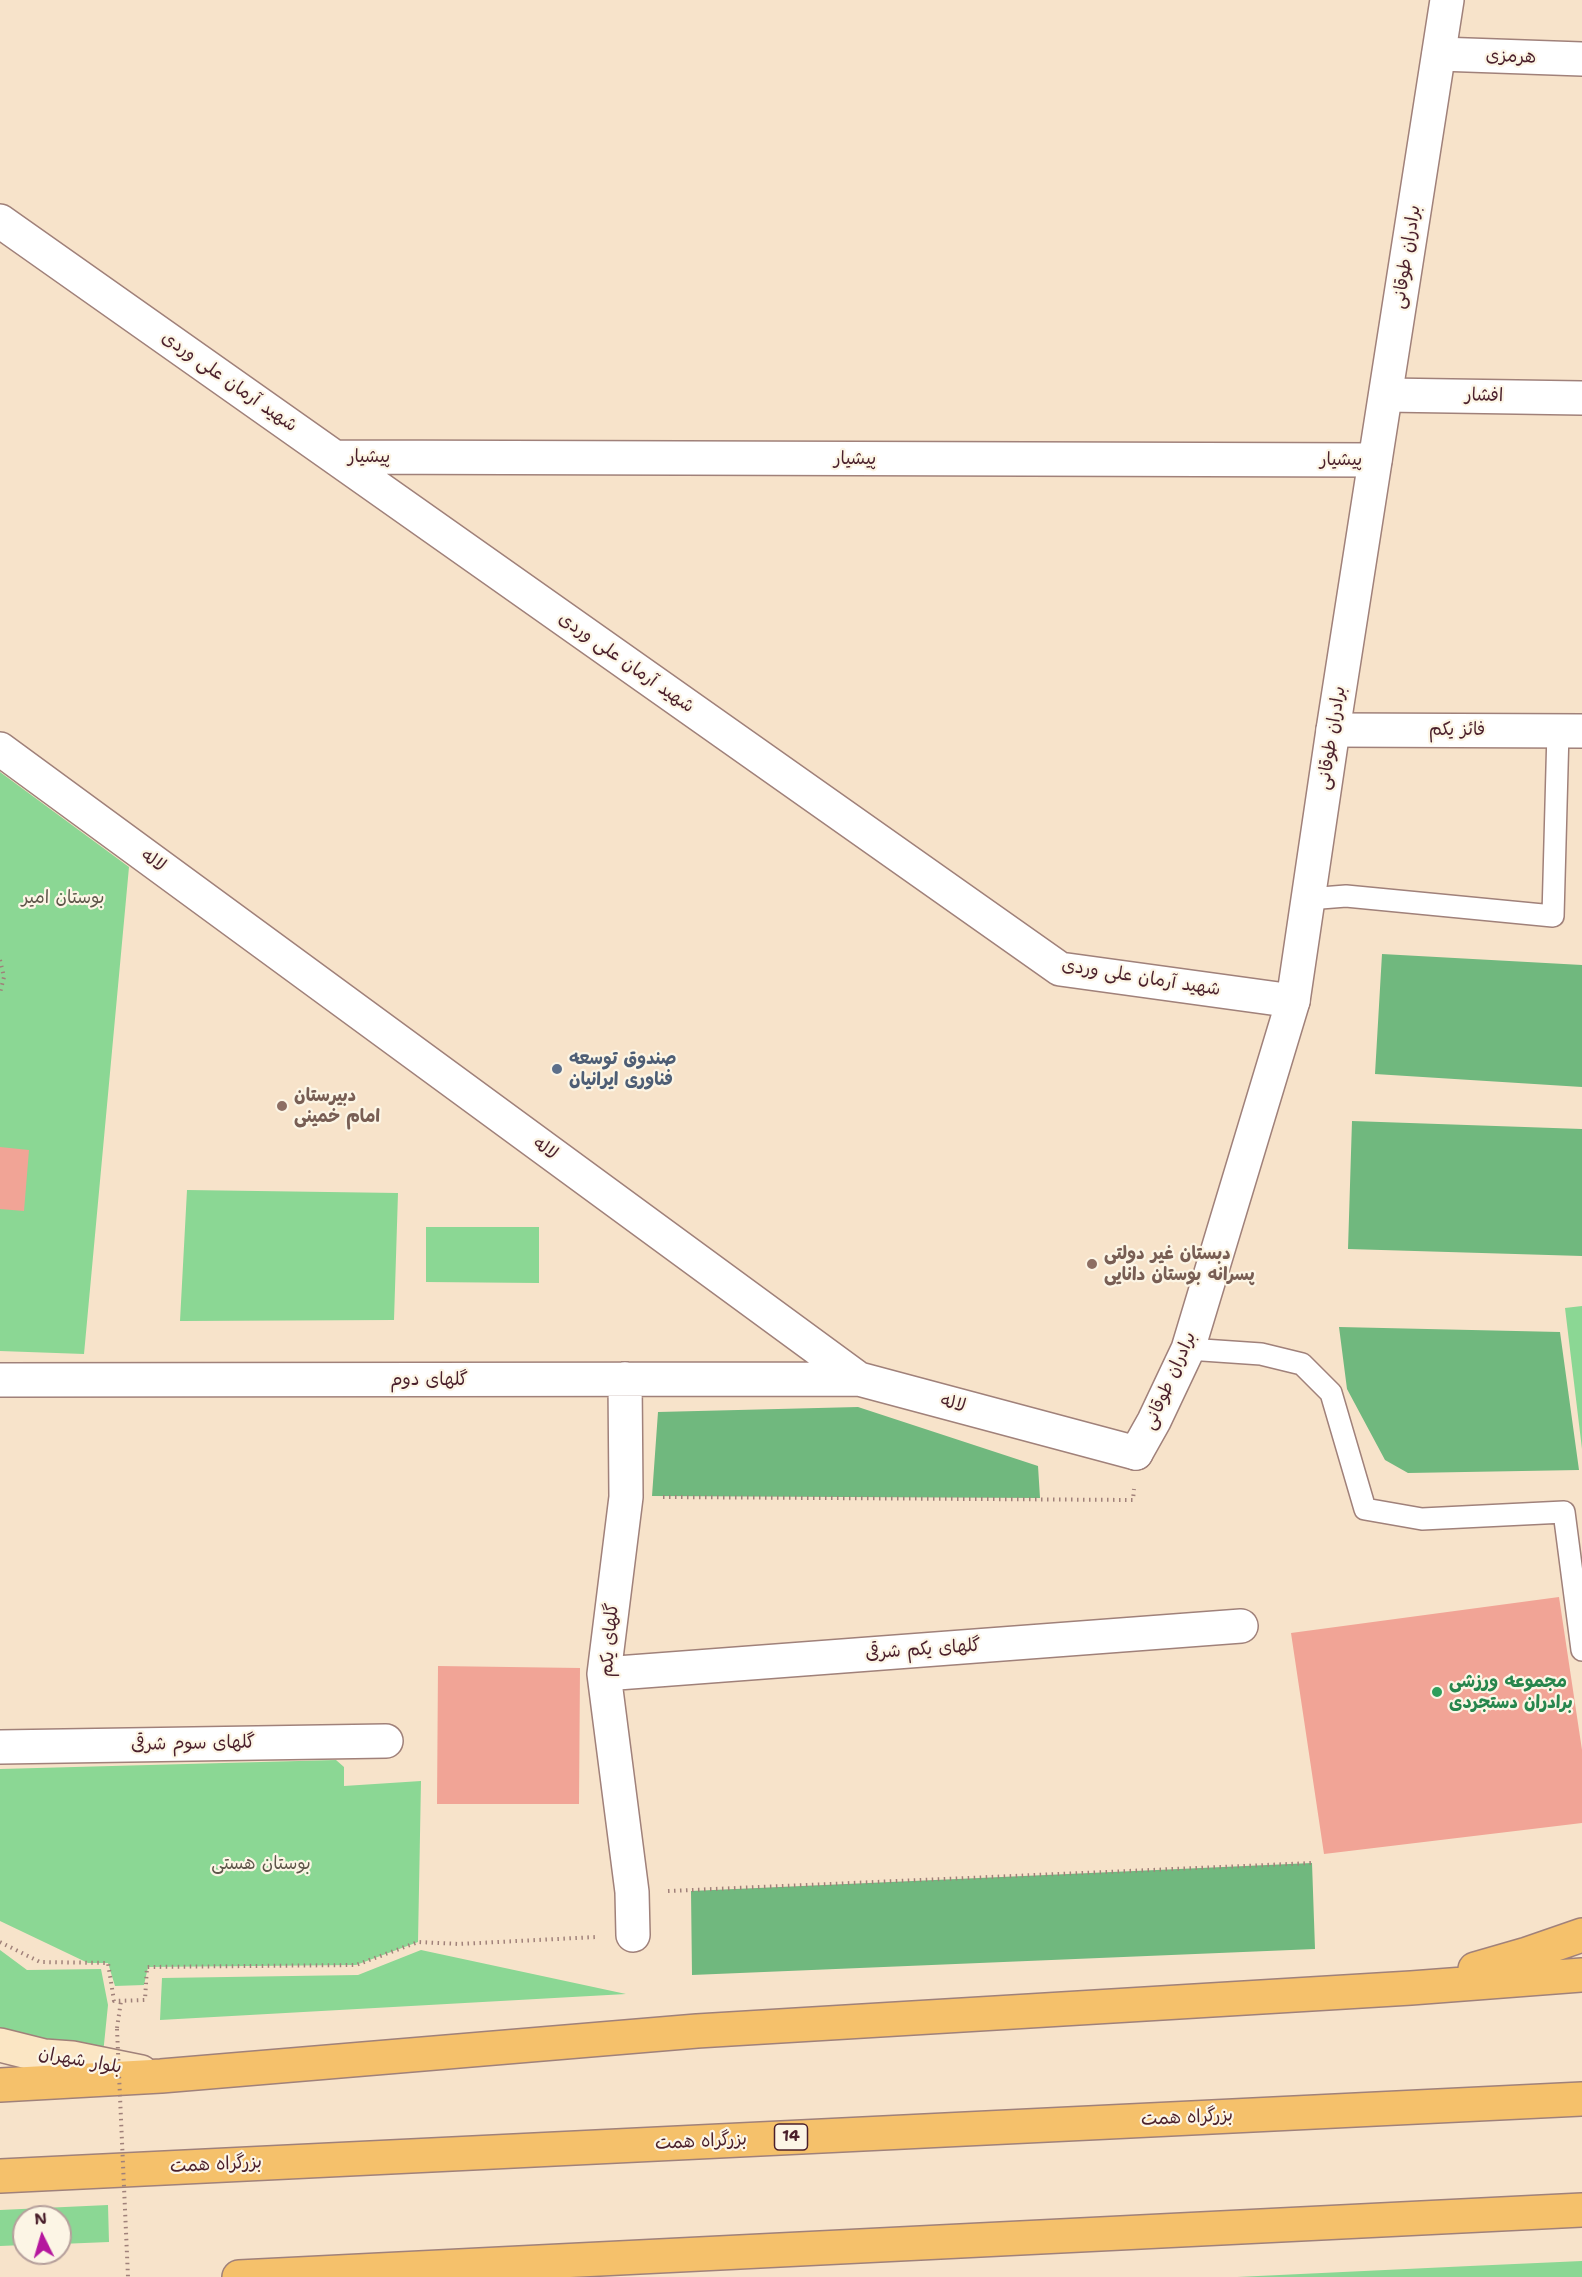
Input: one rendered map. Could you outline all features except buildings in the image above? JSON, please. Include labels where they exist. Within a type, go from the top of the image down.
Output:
[{"type":"highway","points":[[1412,1988],[1582,1935]]},
{"type":"highway","points":[[0,2085],[161,2076],[697,2031],[1412,1988],[1582,1975]]},
{"type":"highway","name":"بزرگراه همت","points":[[0,2175],[1582,2099]]},
{"type":"highway","points":[[239,2277],[1582,2210]]},
{"type":"main road","name":"بلوار شهران","points":[[0,2045],[44,2056],[72,2058],[161,2076]]},
{"type":"street","name":"برادران طوقانی","points":[[1136,1453],[1154,1421],[1188,1348],[1293,1001],[1447,0]]},
{"type":"street","name":"هرمزی","points":[[1439,54],[1582,59]]},
{"type":"street","name":"شهید آرمان علی وردی","points":[[0,221],[1060,969],[1293,1001]]},
{"type":"street","name":"افشار","points":[[1386,395],[1582,398]]},
{"type":"street","name":"پیشیار","points":[[335,457],[1376,460]]},
{"type":"street","name":"فائز یکم","points":[[1333,730],[1570,731]]},
{"type":"street","name":"لاله","points":[[0,749],[859,1379],[1136,1453]]},
{"type":"street","name":"گلهای یکم","points":[[625,1379],[626,1497],[604,1674],[632,1892],[633,1935]]},
{"type":"street","name":"گلهای دوم","points":[[0,1380],[859,1379]]},
{"type":"street","name":"گلهای یکم شرقی","points":[[604,1674],[1241,1626]]},
{"type":"street","name":"گلهای سوم شرقی","points":[[0,1747],[386,1741]]},
{"type":"lane","points":[[1308,899],[1346,896],[1553,916],[1570,731]]},
{"type":"lane","points":[[1188,1348],[1261,1354],[1302,1364],[1331,1393],[1365,1509],[1422,1519],[1564,1512],[1582,1650]]},
{"type":"path","points":[[0,960],[4,977],[0,993]]},
{"type":"path","points":[[626,1497],[1133,1500],[1136,1453]]},
{"type":"path","points":[[632,1892],[1312,1863]]},
{"type":"path","points":[[0,1942],[40,1962],[108,1963],[114,2001],[121,2001],[145,2000],[147,1967],[356,1965],[418,1942],[459,1944],[633,1935]]},
{"type":"path","points":[[121,2001],[117,2029],[128,2277]]},
{"type":"green space","name":"بوستان امیر","points":[[0,772],[129,867],[84,1354],[0,1351]]},
{"type":"green space","points":[[1382,954],[1582,965],[1582,1087],[1375,1074]]},
{"type":"green space","points":[[1352,1121],[1582,1129],[1582,1256],[1348,1249]]},
{"type":"green space","points":[[187,1190],[398,1193],[394,1320],[180,1321]]},
{"type":"green space","points":[[426,1227],[539,1227],[539,1283],[426,1282]]},
{"type":"green space","points":[[1582,1306],[1582,1449],[1565,1308]]},
{"type":"green space","points":[[1339,1327],[1560,1332],[1579,1470],[1408,1473],[1385,1460],[1347,1389]]},
{"type":"green space","points":[[858,1407],[1038,1466],[1040,1498],[652,1496],[658,1412]]},
{"type":"green space","name":"بوستان هستی","points":[[336,1760],[344,1767],[344,1786],[421,1781],[418,1942],[356,1965],[148,1967],[144,1985],[115,1986],[108,1963],[88,1963],[0,1921],[0,1769]]},
{"type":"green space","points":[[1312,1863],[1315,1949],[692,1975],[691,1891]]},
{"type":"green space","points":[[0,1950],[27,1970],[101,1969],[108,2005],[103,2054],[0,2034]]},
{"type":"green space","points":[[421,1950],[626,1994],[160,2020],[162,1978],[358,1975]]},
{"type":"green space","points":[[108,2205],[109,2242],[72,2244],[72,2207]]},
{"type":"green space","points":[[12,2209],[12,2246],[0,2246],[0,2210]]},
{"type":"green space","points":[[1582,2261],[1582,2277],[1237,2277],[1470,2266]]},
{"type":"place","name":"صندوق توسعه فناوری ایرانیان","points":[[557,1069]]},
{"type":"place","name":"دبیرستان امام خمینی","points":[[282,1106]]},
{"type":"place","name":"دبستان غیر دولتی پسرانه بوستان دانایی","points":[[1092,1264]]},
{"type":"place","name":"مجموعه ورزشی برادران دستجردی","points":[[1437,1692]]}]
